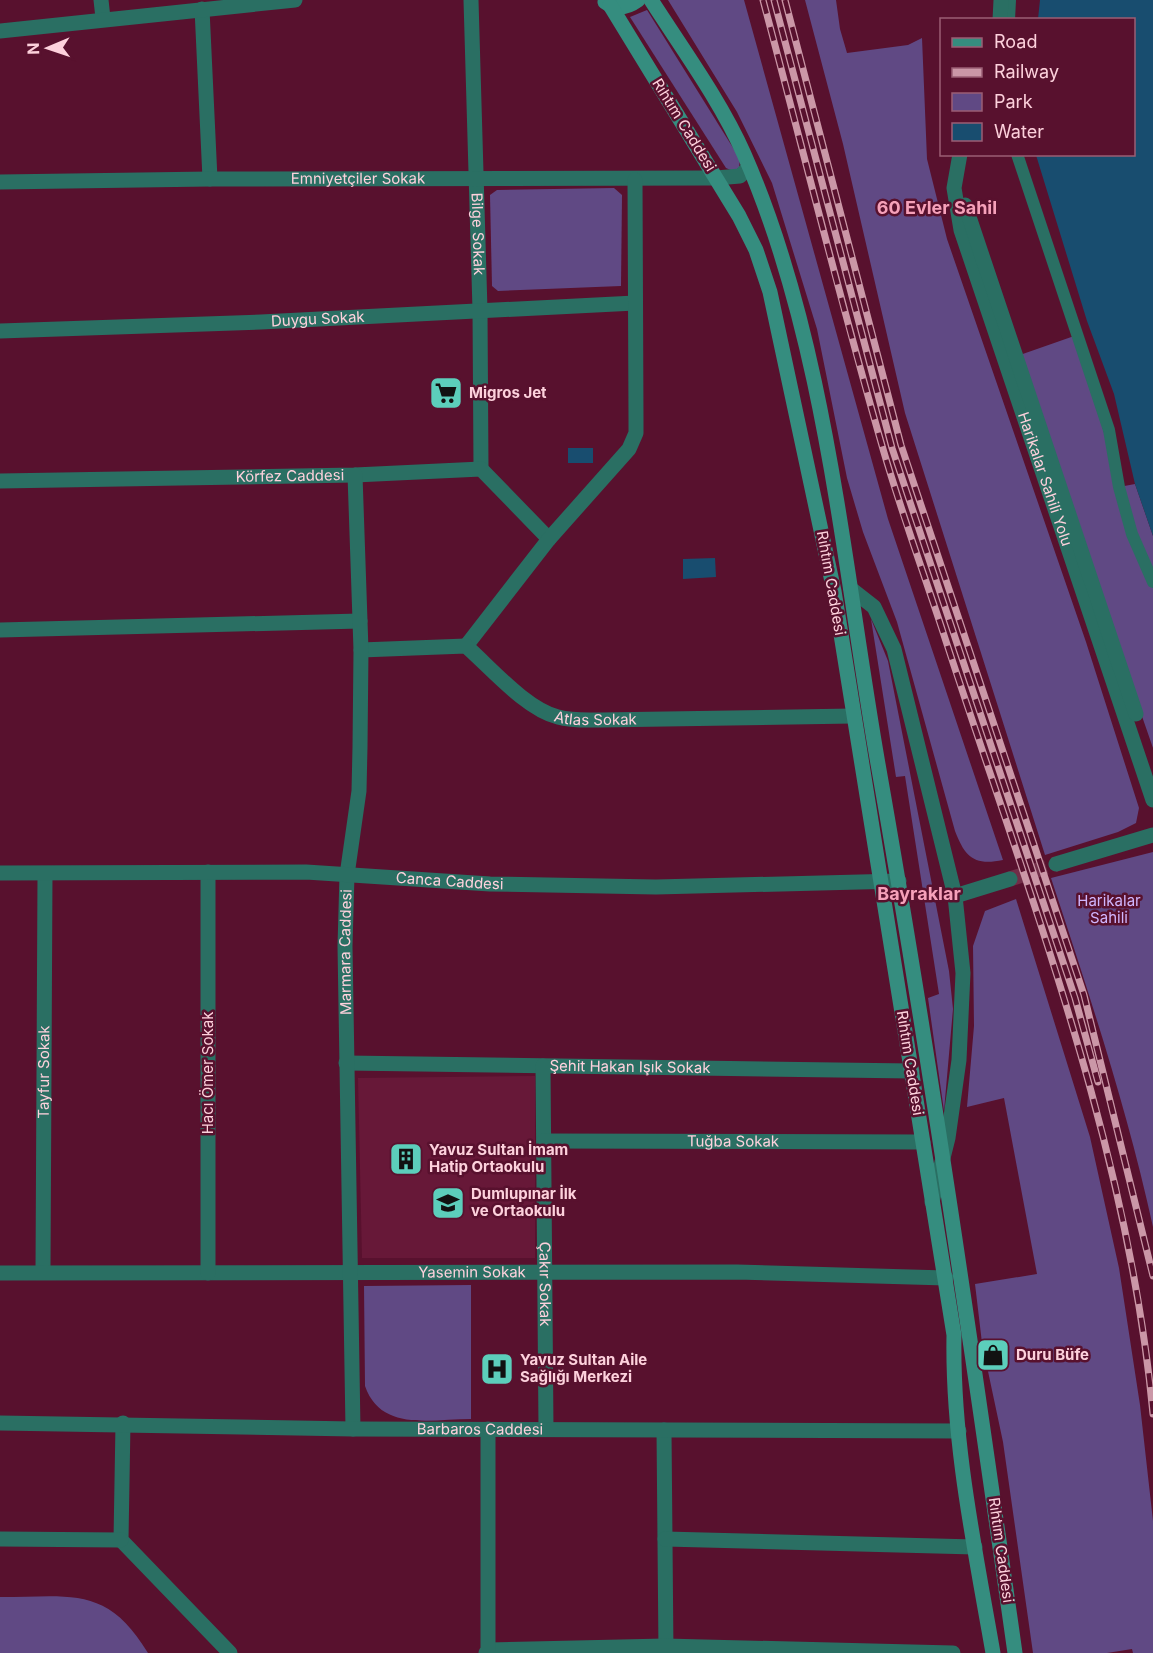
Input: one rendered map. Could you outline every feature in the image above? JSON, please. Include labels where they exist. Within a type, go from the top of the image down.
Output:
[{"type":"main road","name":"Rıhtım Caddesi","points":[[606,3],[627,6],[638,0]]},
{"type":"main road","name":"Rıhtım Caddesi","points":[[651,0],[724,116],[749,167],[777,245],[815,390],[851,589],[944,1162],[1015,1653]]},
{"type":"main road","name":"Rıhtım Caddesi","points":[[606,3],[716,178],[756,250],[770,291],[834,591],[946,1278],[954,1335],[953,1377],[959,1431],[993,1653]]},
{"type":"street","points":[[101,0],[103,18]]},
{"type":"street","points":[[0,31],[103,18],[295,0]]},
{"type":"street","name":"Bilge Sokak","points":[[471,0],[480,310],[481,469]]},
{"type":"street","points":[[1000,18],[1001,0]]},
{"type":"street","points":[[1009,18],[1010,0]]},
{"type":"street","points":[[202,9],[210,179]]},
{"type":"street","name":"Harikalar Sahili Yolu","points":[[959,156],[962,195],[1153,766]]},
{"type":"street","name":"Harikalar Sahili Yolu","points":[[959,156],[954,188],[962,230],[1153,800]]},
{"type":"street","points":[[1018,156],[1109,430],[1119,487],[1132,534],[1153,582]]},
{"type":"street","name":"Emniyetçiler Sokak","points":[[0,182],[475,178],[635,180],[740,176],[749,167]]},
{"type":"street","points":[[362,650],[466,646],[549,539],[633,441],[636,419],[635,180]]},
{"type":"street","name":"Duygu Sokak","points":[[0,331],[261,322],[635,303]]},
{"type":"street","points":[[481,469],[549,539]]},
{"type":"street","name":"Körfez Caddesi","points":[[0,481],[355,475],[481,469]]},
{"type":"street","name":"Marmara Caddesi","points":[[353,1429],[346,1063],[347,875],[358,791],[362,650],[355,475]]},
{"type":"street","points":[[834,591],[851,589]]},
{"type":"street","name":"Rıhtım Caddesi","points":[[851,589],[874,607],[894,649],[956,896],[963,973],[961,1026],[956,1089],[944,1162],[932,1202]]},
{"type":"street","points":[[0,630],[360,621]]},
{"type":"street","name":"Atlas Sokak","points":[[466,646],[530,702],[560,718],[600,720],[870,715]]},
{"type":"street","points":[[1056,864],[1153,835]]},
{"type":"street","name":"Hacı Ömer Sokak","points":[[208,872],[208,1273]]},
{"type":"street","name":"Canca Caddesi","points":[[0,873],[306,872],[490,884],[656,887],[899,881]]},
{"type":"street","name":"Tayfur Sokak","points":[[43,1272],[45,874]]},
{"type":"street","points":[[956,896],[1010,879]]},
{"type":"street","name":"Şehit Hakan Işık Sokak","points":[[346,1063],[912,1071]]},
{"type":"street","name":"Çakır Sokak","points":[[543,1066],[546,1429]]},
{"type":"street","name":"Tuğba Sokak","points":[[544,1141],[923,1142]]},
{"type":"street","name":"Yasemin Sokak","points":[[0,1273],[737,1272],[946,1278]]},
{"type":"street","name":"Barbaros Caddesi","points":[[0,1423],[123,1423],[353,1429],[959,1431]]},
{"type":"street","points":[[123,1423],[121,1540],[230,1653]]},
{"type":"street","points":[[488,1429],[487,1652],[665,1650],[953,1653]]},
{"type":"street","points":[[664,1430],[665,1650]]},
{"type":"street","points":[[0,1539],[121,1540]]},
{"type":"street","points":[[665,1539],[975,1547]]},
{"type":"shaded area","name":"Dumlupınar İlk ve Ortaokulu","points":[[535,1076],[535,1258],[362,1258],[358,1078]]},
{"type":"green space","points":[[668,0],[744,0],[888,519],[1003,860],[985,862],[972,858],[955,831],[897,622],[863,532],[847,478],[817,329],[772,183],[737,112]]},
{"type":"green space","points":[[805,0],[836,0],[840,29],[847,53],[908,45],[922,38],[927,159],[947,239],[1086,642],[1139,808],[1136,823],[1118,832],[1045,855],[905,413],[843,144]]},
{"type":"green space","points":[[647,10],[740,159],[739,168],[733,171],[726,168],[630,17]]},
{"type":"green space","points":[[614,188],[622,195],[621,286],[498,291],[492,286],[490,195],[497,190]]},
{"type":"green space","points":[[1077,335],[1119,487],[1135,484],[1153,536],[1153,748],[1017,356]]},
{"type":"green space","points":[[871,619],[888,661],[949,971],[953,1009],[944,1111],[928,998],[939,994],[905,776],[896,777]]},
{"type":"green space","name":"Harikalar Sahili","points":[[1153,852],[1153,1227],[1119,1095],[1051,878]]},
{"type":"green space","points":[[1016,899],[1090,1137],[1119,1268],[1140,1405],[1153,1521],[1153,1653],[1133,1653],[1132,1649],[1107,1653],[1033,1653],[1003,1442],[982,1343],[975,1284],[1037,1274],[1004,1098],[967,1107],[974,1026],[973,946],[985,911]]},
{"type":"green space","points":[[471,1285],[471,1419],[409,1420],[383,1411],[373,1401],[365,1386],[364,1286]]},
{"type":"green space","points":[[0,1597],[67,1597],[102,1605],[118,1616],[133,1631],[148,1653],[0,1653]]},
{"type":"water","points":[[1040,0],[1153,0],[1153,536],[1135,484],[1114,394],[1087,321],[1036,156],[1135,156],[1135,18],[1038,18]]},
{"type":"water","points":[[568,448],[593,448],[593,463],[568,463]]},
{"type":"water","points":[[715,558],[716,577],[683,579],[683,559]]},
{"type":"tunnel","points":[[1010,879],[1056,864]]},
{"type":"railway","points":[[763,0],[890,472],[1070,1017],[1121,1213],[1140,1313],[1153,1414]]},
{"type":"railway","points":[[774,0],[892,448],[1075,998],[1098,1082]]},
{"type":"railway","points":[[785,0],[901,445],[1084,995],[1153,1276]]},
{"type":"place","name":"Migros Jet","points":[[446,393]]},
{"type":"place","name":"Yavuz Sultan İmam Hatip Ortaokulu","points":[[406,1159]]},
{"type":"place","name":"Dumlupınar İlk ve Ortaokulu","points":[[448,1203]]},
{"type":"place","name":"Duru Büfe","points":[[993,1355]]},
{"type":"place","name":"Yavuz Sultan Aile Sağlığı Merkezi","points":[[497,1369]]},
{"type":"district","name":"60 Evler Sahil","points":[[937,208]]},
{"type":"district","name":"Bayraklar","points":[[919,894]]}]
